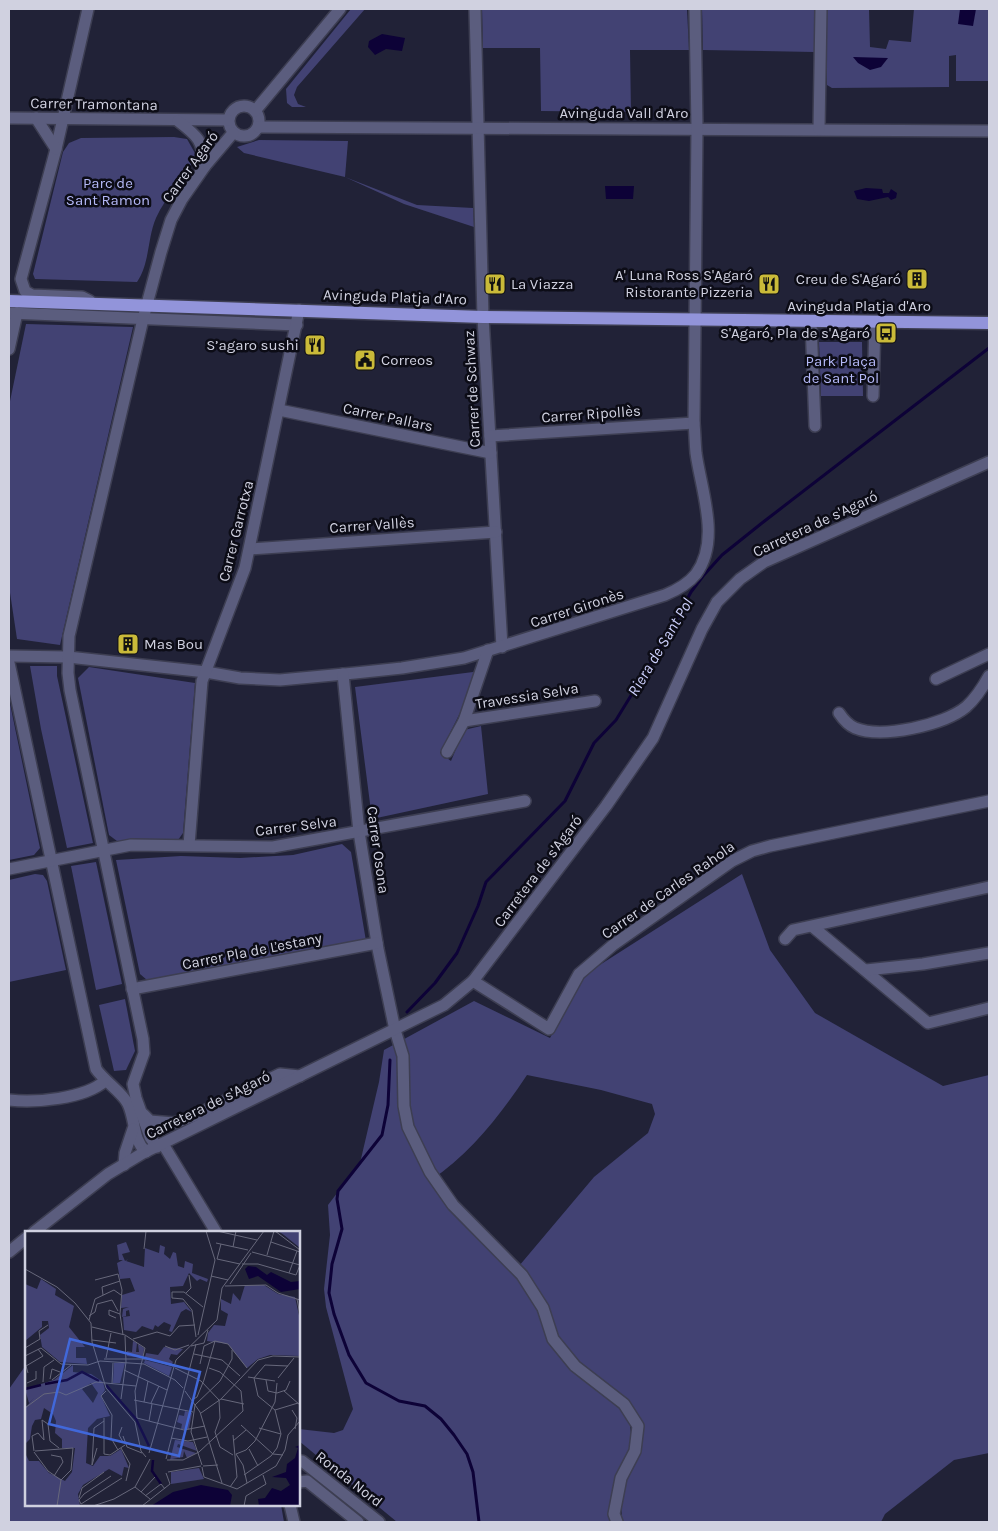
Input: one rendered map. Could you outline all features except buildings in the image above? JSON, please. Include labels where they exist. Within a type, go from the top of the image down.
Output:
[{"type":"main road","name":"Avinguda Platja d'Aro","points":[[9,301],[483,317],[989,323]]},
{"type":"street","points":[[88,9],[56,149],[21,279],[25,291],[32,295],[82,297],[96,304]]},
{"type":"street","points":[[255,111],[339,9]]},
{"type":"street","name":"Carrer de Schwaz","points":[[476,9],[483,317],[502,646]]},
{"type":"street","name":"Carrer Gironès","points":[[9,656],[68,657],[206,672],[240,678],[280,680],[402,668],[464,658],[665,595],[683,587],[696,573],[704,556],[707,517],[696,453],[694,423],[697,128],[695,9]]},
{"type":"street","points":[[819,128],[821,9]]},
{"type":"street","points":[[246,106],[255,111],[258,117],[258,127],[255,132],[246,137],[233,133],[228,120],[232,112],[246,106]]},
{"type":"street","name":"Carrer Tramontana","points":[[9,118],[228,120]]},
{"type":"street","points":[[36,118],[56,149]]},
{"type":"street","name":"Carrer Tramontana","points":[[178,121],[194,133],[203,145],[205,166]]},
{"type":"street","name":"Avinguda Vall d'Aro","points":[[258,127],[819,128],[989,131]]},
{"type":"street","name":"Carrer Agaró","points":[[215,1231],[160,1145],[150,1137],[136,1098],[133,1084],[144,1054],[70,690],[68,657],[72,619],[146,306],[171,220],[182,199],[205,166],[233,133]]},
{"type":"street","name":"Carrer Garrotxa","points":[[189,845],[202,681],[245,568],[250,549],[299,310]]},
{"type":"street","points":[[9,349],[13,313],[297,325]]},
{"type":"street","points":[[811,322],[815,426]]},
{"type":"street","points":[[873,396],[875,322]]},
{"type":"street","name":"Carrer Pallars","points":[[279,410],[491,453]]},
{"type":"street","name":"Carrer Ripollès","points":[[490,436],[694,423]]},
{"type":"street","name":"Carretera de s'Agaró","points":[[35,1231],[108,1174],[146,1152],[444,1005],[473,981],[606,806],[653,738],[702,629],[717,602],[740,578],[764,562],[989,462]]},
{"type":"street","name":"Carrer Vallès","points":[[250,549],[496,532]]},
{"type":"street","name":"Travessia Selva","points":[[447,752],[464,720],[488,650]]},
{"type":"street","points":[[936,679],[989,654]]},
{"type":"street","points":[[9,662],[96,1069],[105,1081],[127,1102],[133,1129],[140,1147],[146,1152]]},
{"type":"street","name":"Carrer Osona","points":[[343,674],[359,832],[377,942],[395,1030],[403,1056],[404,1106],[408,1126],[430,1172],[453,1205],[522,1275],[543,1308],[553,1339],[575,1366],[624,1404],[638,1426],[635,1451],[621,1478],[614,1514],[616,1522]]},
{"type":"street","points":[[838,713],[847,723],[862,730],[891,731],[930,723],[952,715],[966,707],[989,676]]},
{"type":"street","name":"Travessia Selva","points":[[464,720],[595,701]]},
{"type":"street","name":"Carrer Selva","points":[[9,869],[131,845],[273,846],[525,801]]},
{"type":"street","name":"Carrer de Carles Rahola","points":[[473,981],[549,1029],[579,974],[614,945],[732,860],[752,851],[770,846],[989,801]]},
{"type":"street","points":[[785,939],[793,930],[989,888]]},
{"type":"street","points":[[813,927],[928,1023],[989,1008]]},
{"type":"street","name":"Carrer Pla de Ľestany","points":[[132,988],[377,942]]},
{"type":"street","points":[[866,970],[923,964],[989,953]]},
{"type":"street","points":[[143,1114],[150,1120],[174,1123],[196,1115],[280,1074],[302,1076]]},
{"type":"street","points":[[9,1100],[31,1102],[81,1093],[95,1089],[105,1081]]},
{"type":"street","points":[[124,1165],[125,1153],[133,1129]]},
{"type":"street","points":[[9,1252],[25,1239]]},
{"type":"street","name":"Ronda Nord","points":[[300,1461],[379,1522]]},
{"type":"street","name":"Ronda Nord","points":[[300,1482],[307,1481],[358,1522]]},
{"type":"street","points":[[290,1506],[294,1522]]},
{"type":"green space","points":[[351,9],[365,9],[297,87],[294,95],[298,104],[306,107],[292,107],[287,103],[286,89]]},
{"type":"green space","points":[[482,9],[687,9],[689,50],[630,50],[631,112],[541,111],[540,48],[483,48]]},
{"type":"green space","points":[[702,9],[814,9],[814,52],[703,50]]},
{"type":"green space","points":[[827,9],[869,9],[870,47],[886,49],[889,40],[911,42],[914,9],[989,9],[989,81],[956,81],[956,55],[949,56],[949,87],[832,88],[827,85]]},
{"type":"green space","name":"Parc de Sant Ramon","points":[[174,137],[187,139],[196,155],[156,218],[144,267],[137,282],[35,279],[33,274],[63,152],[69,143],[81,138]]},
{"type":"green space","points":[[259,140],[348,141],[345,177],[244,153],[237,147]]},
{"type":"green space","points":[[345,177],[417,205],[473,208],[474,227],[404,204]]},
{"type":"green space","points":[[26,324],[133,327],[60,645],[17,639],[9,586],[9,406]]},
{"type":"green space","name":"Park Plaça de Sant Pol","points":[[819,342],[862,342],[863,396],[821,396]]},
{"type":"green space","points":[[30,666],[57,666],[57,676],[93,843],[67,848],[41,729]]},
{"type":"green space","points":[[89,667],[195,683],[183,833],[178,840],[117,841],[109,835],[78,678]]},
{"type":"green space","points":[[481,671],[440,753],[451,761],[464,730],[481,726],[488,794],[372,819],[355,687]]},
{"type":"green space","points":[[9,699],[40,848],[34,855],[9,860]]},
{"type":"green space","points":[[342,844],[351,852],[366,941],[172,980],[147,980],[140,974],[116,860],[181,856],[240,858],[293,855]]},
{"type":"green space","points":[[96,862],[122,984],[96,990],[71,866]]},
{"type":"green space","points":[[35,874],[43,875],[47,881],[66,970],[9,982],[9,880]]},
{"type":"green space","points":[[742,874],[770,950],[815,1013],[943,1086],[989,1075],[989,1453],[954,1460],[885,1514],[881,1522],[622,1522],[621,1492],[641,1420],[624,1398],[578,1363],[622,1407],[630,1425],[632,1442],[625,1458],[612,1522],[397,1522],[300,1442],[300,1429],[334,1433],[343,1430],[353,1409],[326,1307],[324,1289],[330,1235],[328,1205],[360,1163],[379,1082],[384,1050],[474,1001],[550,1038],[584,975]],"holes":[[[527,1075],[601,1090],[652,1104],[655,1114],[648,1133],[594,1177],[519,1266],[541,1297],[552,1318],[559,1341],[568,1353],[545,1330],[536,1303],[521,1281],[431,1180],[459,1158],[484,1132]]]},
{"type":"green space","points":[[125,999],[135,1051],[126,1070],[114,1071],[99,1005]]},
{"type":"green space","points":[[25,1366],[25,1506],[281,1506],[284,1522],[9,1522],[9,1389]]},
{"type":"shaded area","points":[[960,9],[976,9],[973,26],[958,24]]},
{"type":"shaded area","points":[[382,34],[405,38],[402,51],[386,49],[375,55],[368,47],[369,41]]},
{"type":"shaded area","points":[[853,57],[888,58],[881,67],[870,70],[858,63]]},
{"type":"shaded area","points":[[605,186],[634,186],[633,199],[606,199]]},
{"type":"shaded area","points":[[866,188],[882,189],[883,193],[889,193],[891,189],[897,193],[896,198],[891,200],[888,197],[869,201],[857,199],[854,191]]},
{"type":"waterway","name":"Riera de Sant Pol","points":[[407,1012],[435,983],[457,953],[478,906],[486,882],[565,801],[594,743],[616,720],[665,640],[691,592],[703,576],[722,555],[762,523],[989,348]]},
{"type":"waterway","name":"Riera de Sant Pol","points":[[390,1060],[388,1105],[382,1135],[338,1191],[337,1199],[342,1229],[332,1264],[329,1293],[334,1314],[349,1355],[366,1383],[399,1401],[425,1406],[441,1419],[467,1454],[473,1472],[479,1522]]},
{"type":"place","name":"Creu de S'Agaró","points":[[917,279]]},
{"type":"place","name":"La Viazza","points":[[495,284]]},
{"type":"place","name":"A' Luna Ross S'Agaró Ristorante Pizzeria","points":[[769,284]]},
{"type":"place","name":"S'Agaró, Pla de s'Agaró","points":[[886,333]]},
{"type":"place","name":"S’agaro sushi","points":[[315,345]]},
{"type":"place","name":"Correos","points":[[365,360]]},
{"type":"place","name":"Mas Bou","points":[[128,644]]}]
